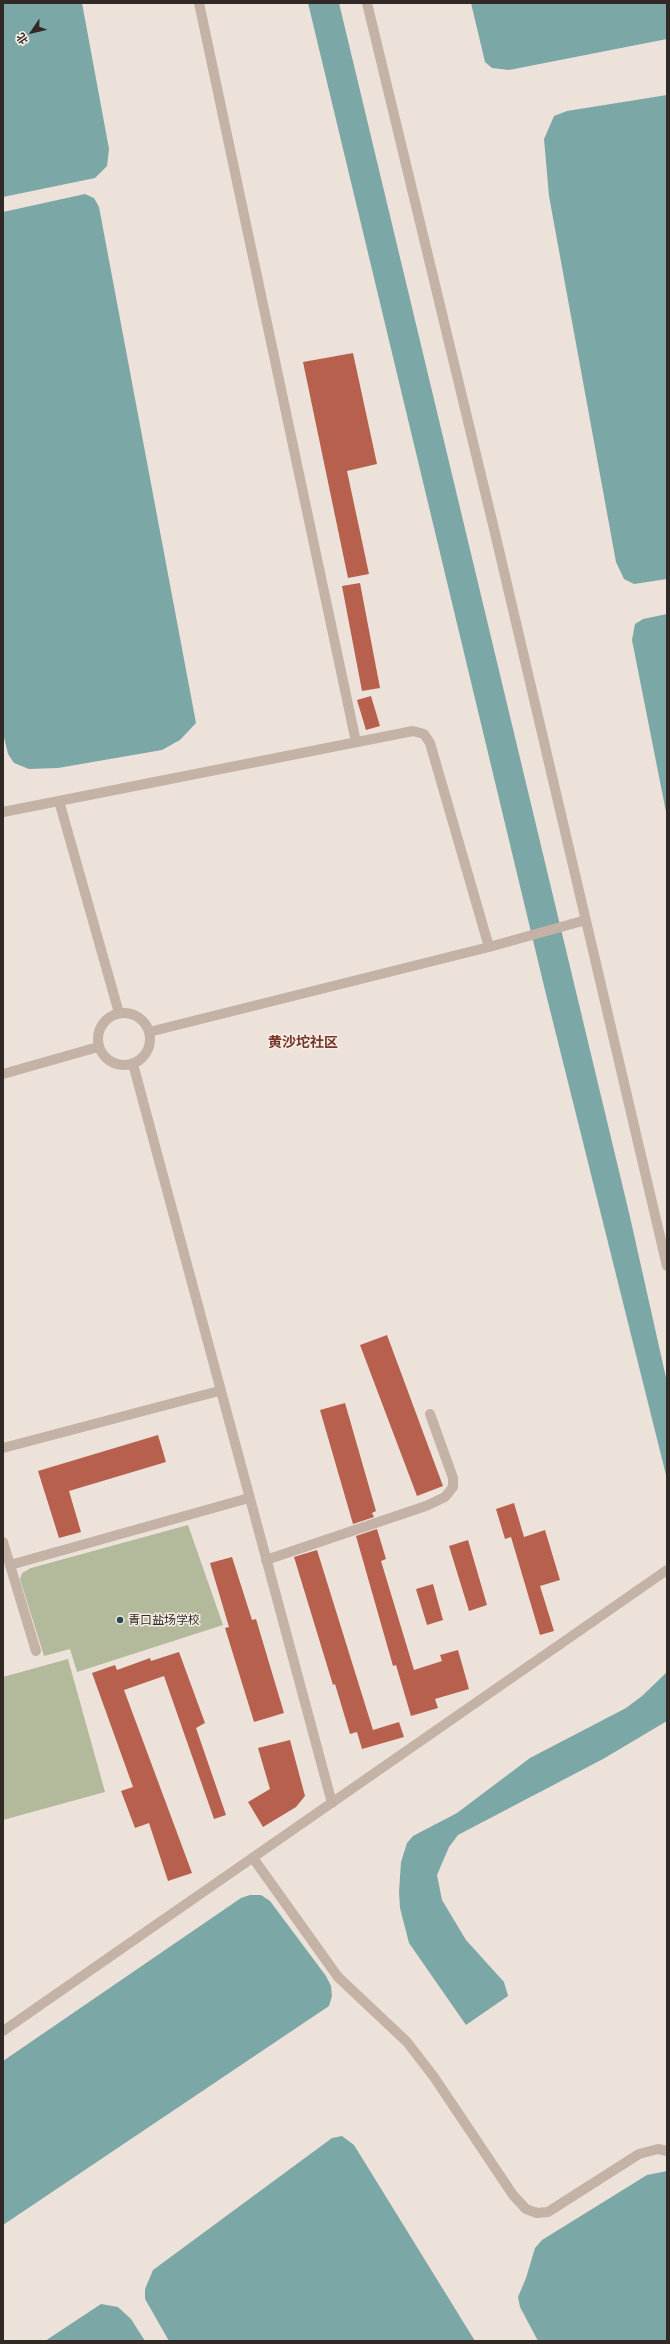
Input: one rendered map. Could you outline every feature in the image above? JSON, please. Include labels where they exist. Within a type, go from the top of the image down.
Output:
[{"type":"street","points":[[199,3],[356,742]]},
{"type":"street","points":[[367,3],[667,1266]]},
{"type":"street","points":[[3,812],[413,731],[424,734],[430,743],[489,947]]},
{"type":"street","points":[[58,801],[119,1013]]},
{"type":"street","points":[[150,1032],[489,947],[586,920]]},
{"type":"street","points":[[119,1013],[134,1015],[144,1022],[150,1032],[149,1048],[146,1055],[133,1064],[119,1065],[112,1063],[102,1054],[98,1047],[98,1032],[101,1026],[112,1015],[119,1013]]},
{"type":"street","points":[[3,1074],[98,1047]]},
{"type":"street","points":[[133,1064],[219,1390],[332,1803]]},
{"type":"street","points":[[3,1448],[219,1390]]},
{"type":"street","points":[[266,1560],[445,1498],[453,1487],[453,1478],[430,1414]]},
{"type":"street","points":[[10,1565],[249,1498]]},
{"type":"street","points":[[3,1542],[36,1650]]},
{"type":"street","points":[[3,2031],[667,1570]]},
{"type":"street","points":[[253,1858],[338,1977],[407,2042],[434,2077],[512,2195],[526,2209],[537,2214],[548,2212],[639,2154],[658,2149],[667,2151]]},
{"type":"green space","points":[[188,1525],[223,1625],[77,1672],[70,1649],[44,1656],[20,1579],[22,1573],[31,1568]]},
{"type":"green space","points":[[68,1659],[105,1792],[3,1820],[3,1677]]},
{"type":"water","points":[[3,3],[82,3],[109,149],[107,166],[95,178],[3,197]]},
{"type":"water","points":[[308,3],[339,3],[630,1217],[667,1382],[667,1479],[544,986]]},
{"type":"water","points":[[471,3],[667,3],[667,39],[509,70],[492,68],[485,62]]},
{"type":"water","points":[[667,95],[667,579],[634,584],[624,579],[616,562],[549,196],[544,139],[554,116],[567,111]]},
{"type":"water","points":[[85,194],[94,198],[99,207],[196,723],[180,740],[162,750],[58,768],[29,769],[14,763],[8,754],[3,733],[3,212]]},
{"type":"water","points":[[667,614],[667,817],[632,640],[635,624],[643,619]]},
{"type":"water","points":[[667,1672],[667,1721],[603,1759],[458,1835],[449,1847],[437,1875],[442,1900],[466,1940],[504,1982],[508,1996],[466,2025],[409,1943],[400,1908],[399,1892],[401,1862],[407,1843],[413,1836],[457,1813],[530,1758],[626,1708],[642,1696]]},
{"type":"water","points":[[250,1895],[261,1895],[270,1901],[326,1976],[331,1986],[332,1996],[329,2006],[3,2225],[3,2061],[241,1898]]},
{"type":"water","points":[[342,2136],[354,2145],[475,2341],[169,2341],[145,2299],[145,2289],[153,2270],[332,2138]]},
{"type":"water","points":[[667,2171],[667,2341],[538,2341],[520,2307],[518,2297],[526,2278],[535,2248],[542,2240],[647,2175]]},
{"type":"water","points":[[101,2304],[118,2307],[131,2319],[145,2341],[45,2341]]},
{"type":"building","points":[[353,353],[377,464],[347,471],[369,574],[348,578],[303,362]]},
{"type":"building","points":[[360,583],[380,688],[362,691],[342,586]]},
{"type":"building","points":[[371,696],[380,726],[366,730],[357,700]]},
{"type":"building","points":[[387,1335],[443,1486],[417,1496],[360,1345]]},
{"type":"building","points":[[345,1403],[376,1511],[372,1513],[374,1517],[353,1524],[320,1410]]},
{"type":"building","points":[[158,1435],[166,1462],[69,1491],[81,1532],[59,1538],[38,1471]]},
{"type":"building","points":[[514,1503],[524,1537],[545,1530],[560,1580],[540,1586],[554,1631],[540,1635],[511,1537],[505,1539],[496,1509]]},
{"type":"building","points":[[377,1529],[386,1559],[381,1561],[414,1670],[442,1661],[440,1655],[458,1650],[469,1689],[435,1699],[438,1708],[411,1716],[396,1665],[393,1666],[356,1536]]},
{"type":"building","points":[[468,1540],[487,1605],[469,1611],[449,1546]]},
{"type":"building","points":[[317,1550],[373,1730],[399,1722],[404,1737],[362,1749],[357,1732],[350,1734],[335,1684],[333,1685],[294,1557]]},
{"type":"building","points":[[232,1557],[252,1620],[256,1619],[284,1713],[254,1722],[225,1628],[229,1627],[210,1563]]},
{"type":"building","points":[[433,1584],[443,1620],[427,1625],[416,1589]]},
{"type":"building","points":[[179,1652],[205,1723],[196,1728],[226,1815],[214,1819],[164,1676],[124,1690],[192,1873],[168,1881],[149,1823],[135,1828],[121,1791],[133,1787],[92,1673],[115,1665],[117,1670],[150,1658],[151,1661]]},
{"type":"building","points":[[290,1740],[305,1796],[296,1807],[263,1827],[248,1802],[270,1789],[258,1748]]},
{"type":"place","name":"青口盐场学校","points":[[120,1620]]},
{"type":"district","name":"黄沙坨社区","points":[[303,1043]]}]
